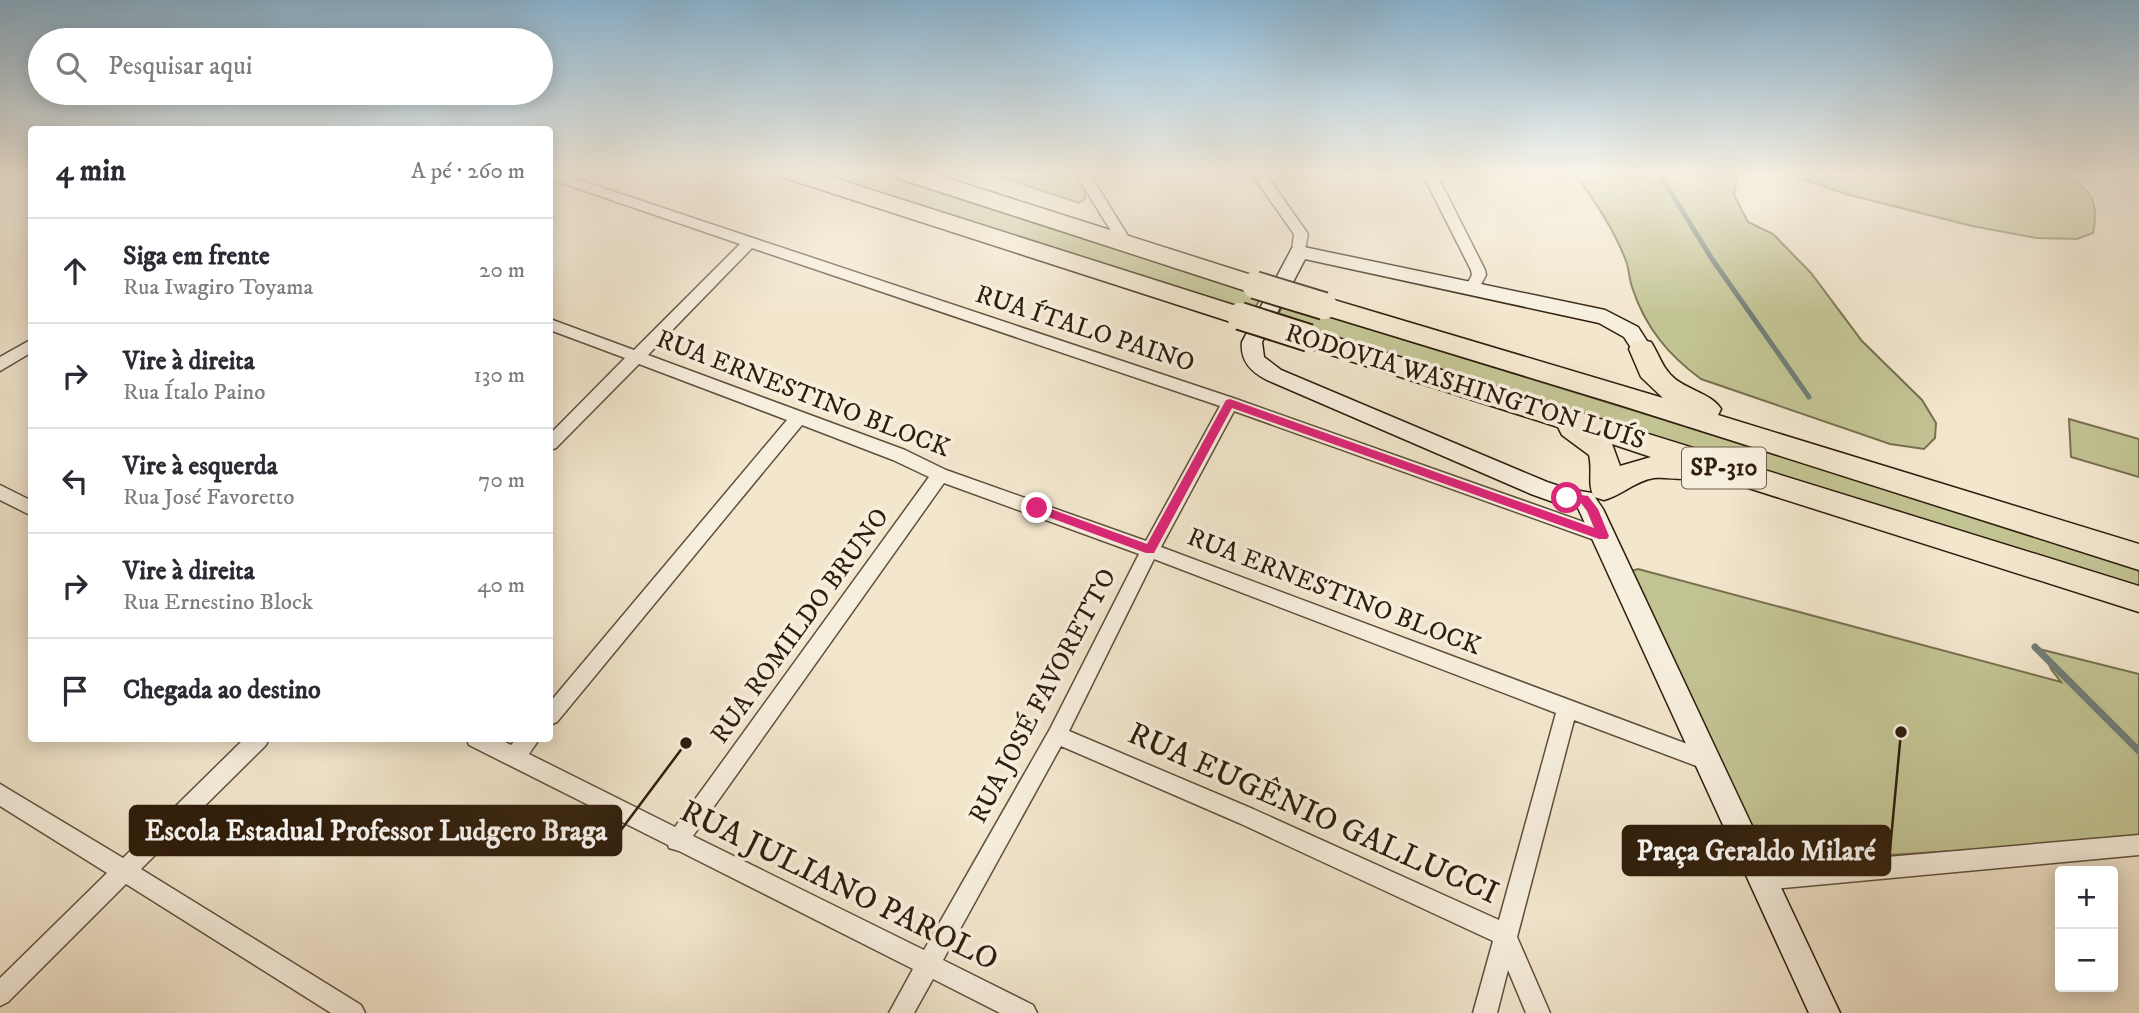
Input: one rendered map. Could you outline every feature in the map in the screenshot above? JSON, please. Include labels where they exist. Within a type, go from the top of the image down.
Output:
[{"type":"highway","name":"RODOVIA WASHINGTON LUÍS","points":[[941,220],[2139,599]]},
{"type":"highway","name":"RODOVIA WASHINGTON LUÍS","points":[[1052,220],[1255,285],[1475,349],[1822,460],[2139,557]]},
{"type":"highway","points":[[1475,349],[1602,376],[1618,374],[1642,349]]},
{"type":"highway","points":[[1642,349],[1645,362],[1653,374],[1682,398],[1822,460]]},
{"type":"highway","points":[[1464,387],[1564,424],[1591,437],[1605,458],[1607,468],[1594,494]]},
{"type":"highway","points":[[1594,494],[1632,471],[1650,467],[1681,467],[1729,476],[1838,504]]},
{"type":"street","name":"RUA ÍTALO PAINO","points":[[682,220],[1230,403],[1603,536]]},
{"type":"street","points":[[1111,220],[1126,244]]},
{"type":"street","points":[[1291,220],[1301,234],[1298,252],[1252,342],[1250,352],[1254,360],[1262,369],[1539,488],[1567,498],[1594,494],[1592,509],[1603,536],[1825,1013]]},
{"type":"street","points":[[1453,220],[1478,270],[1479,275],[1472,288]]},
{"type":"street","points":[[553,441],[749,243]]},
{"type":"street","points":[[1298,252],[1605,317],[1631,332],[1642,349]]},
{"type":"street","name":"RUA ERNESTINO BLOCK","points":[[553,325],[899,455],[940,475],[1150,550],[1707,761]]},
{"type":"street","points":[[0,365],[28,347]]},
{"type":"street","name":"RUA JOSÉ FAVORETTO","points":[[901,1013],[927,962],[1057,735],[1150,550],[1230,403]]},
{"type":"street","points":[[553,712],[799,417]]},
{"type":"street","name":"RUA ROMILDO BRUNO","points":[[677,841],[940,475]]},
{"type":"street","points":[[0,492],[28,507]]},
{"type":"street","points":[[1485,1013],[1504,934],[1567,708]]},
{"type":"street","name":"RUA EUGÊNIO GALLUCCI","points":[[1057,735],[1246,816],[1504,934],[1538,1013]]},
{"type":"street","points":[[0,993],[125,873],[255,742]]},
{"type":"street","name":"RUA JULIANO PAROLO","points":[[484,742],[1024,1013]]},
{"type":"street","points":[[514,757],[527,742]]},
{"type":"street","points":[[0,794],[352,1013]]},
{"type":"street","points":[[1762,878],[2139,845]]},
{"type":"green space","points":[[958,220],[1027,220],[1263,294],[1252,313]]},
{"type":"green space","points":[[1606,220],[1747,220],[1773,234],[1811,273],[1862,341],[1922,400],[1936,423],[1935,438],[1924,449],[1890,444],[1701,379],[1668,350],[1651,327],[1637,301],[1626,261]]},
{"type":"green space","points":[[1949,220],[2095,220],[2093,233],[2077,239],[2037,238]]},
{"type":"green space","points":[[1285,303],[2139,566],[2139,590],[1274,320]]},
{"type":"green space","points":[[2069,419],[2139,439],[2139,477],[2071,457]]},
{"type":"green space","points":[[1638,569],[2061,682],[2051,669],[2043,650],[2139,674],[2139,839],[1783,862],[1765,854],[1631,571]]},
{"type":"waterway","points":[[1688,220],[1712,259],[1809,397]]},
{"type":"waterway","points":[[2035,647],[2139,751]]},
{"type":"place","name":"Praça Geraldo Milaré","points":[[1901,732]]},
{"type":"place","name":"Escola Estadual Professor Ludgero Braga","points":[[686,743]]},
{"type":"route","points":[[1037,508],[1150,550],[1230,403],[1603,536],[1592,509],[1584,499],[1567,498]]}]
